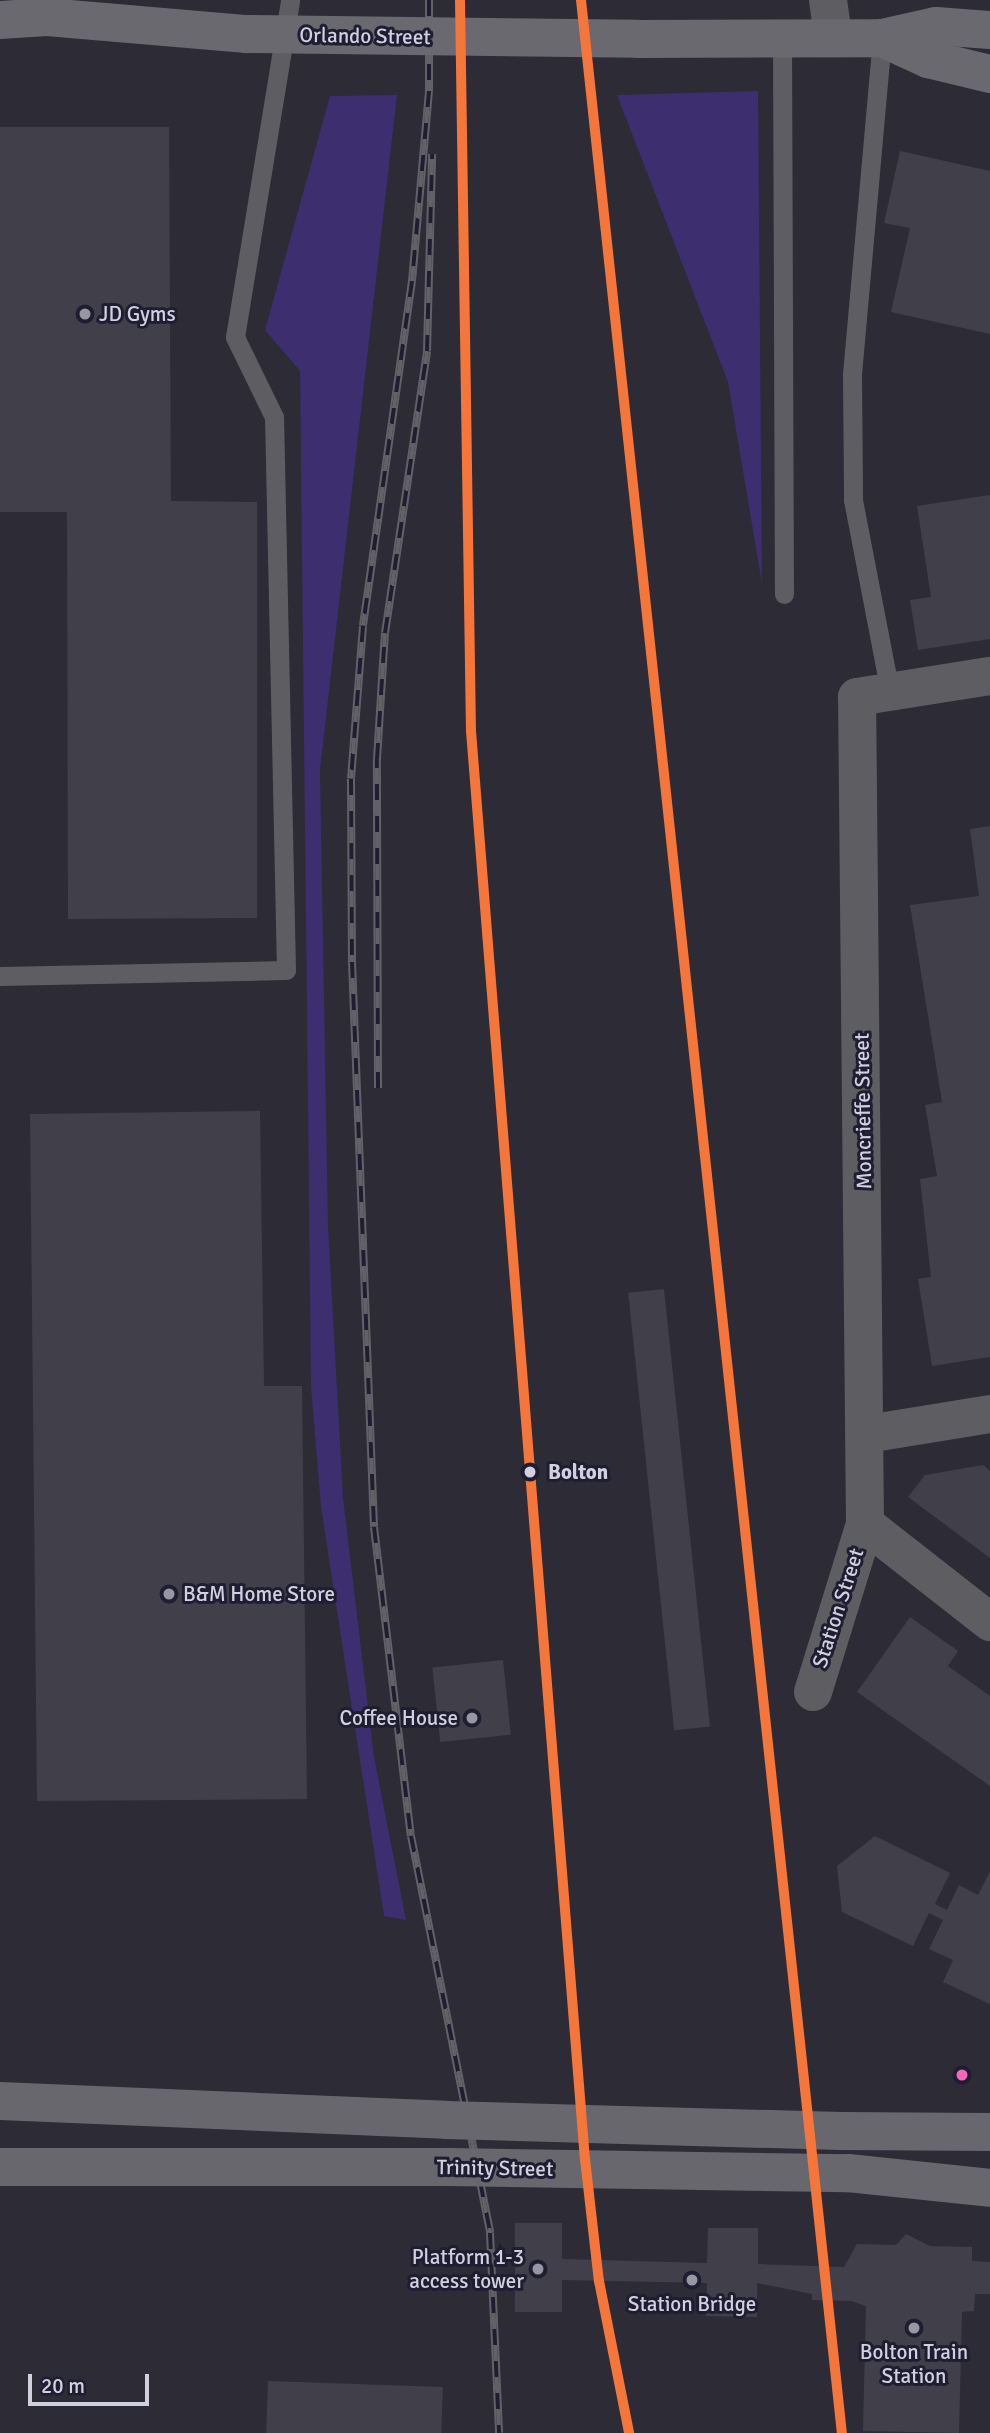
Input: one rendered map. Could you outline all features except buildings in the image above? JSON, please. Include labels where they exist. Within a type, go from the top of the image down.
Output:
[{"type":"main road","points":[[1,2100],[446,2120],[841,2131],[990,2132]]},
{"type":"main road","name":"Trinity Street","points":[[0,2167],[449,2167],[848,2173],[990,2188]]},
{"type":"street","name":"Orlando Street","points":[[16,15],[247,34],[638,39],[782,35],[831,18],[928,59],[990,74]]},
{"type":"street","name":"Orlando Street","points":[[882,38],[936,26],[990,30]]},
{"type":"street","points":[[873,695],[990,676]]},
{"type":"street","name":"Moncrieffe Street","points":[[865,1524],[873,695]]},
{"type":"street","points":[[867,1434],[990,1414]]},
{"type":"street","points":[[865,1524],[990,1622]]},
{"type":"street","name":"Station Street","points":[[813,1692],[865,1524]]},
{"type":"lane","points":[[0,976],[286,970],[274,417],[235,337],[290,0]]},
{"type":"lane","points":[[782,35],[784,594]]},
{"type":"lane","points":[[873,695],[853,500],[852,375],[882,38]]},
{"type":"shaded area","points":[[758,91],[762,584],[728,382],[617,95]]},
{"type":"shaded area","points":[[397,95],[320,770],[328,1226],[343,1498],[374,1757],[406,1920],[384,1916],[321,1507],[311,1387],[300,371],[265,330],[330,96]]},
{"type":"railway","points":[[429,0],[429,91],[412,281],[363,626],[351,779],[352,962],[374,1527],[411,1836],[490,2233],[499,2433]]},
{"type":"railway","points":[[378,1088],[377,759],[385,633],[427,351],[432,154]]},
{"type":"transit line","points":[[460,0],[471,731],[585,2159],[599,2281],[629,2433]]},
{"type":"transit line","points":[[581,0],[842,2433]]},
{"type":"place","name":"JD Gyms","points":[[85,314]]},
{"type":"place","name":"Bolton","points":[[530,1472]]},
{"type":"place","name":"B&M Home Store","points":[[169,1594]]},
{"type":"place","name":"Coffee House","points":[[472,1718]]},
{"type":"place","name":"Platform 1-3 access tower","points":[[538,2269]]},
{"type":"place","name":"Station Bridge","points":[[692,2280]]},
{"type":"place","name":"Bolton Train Station","points":[[914,2328]]}]
